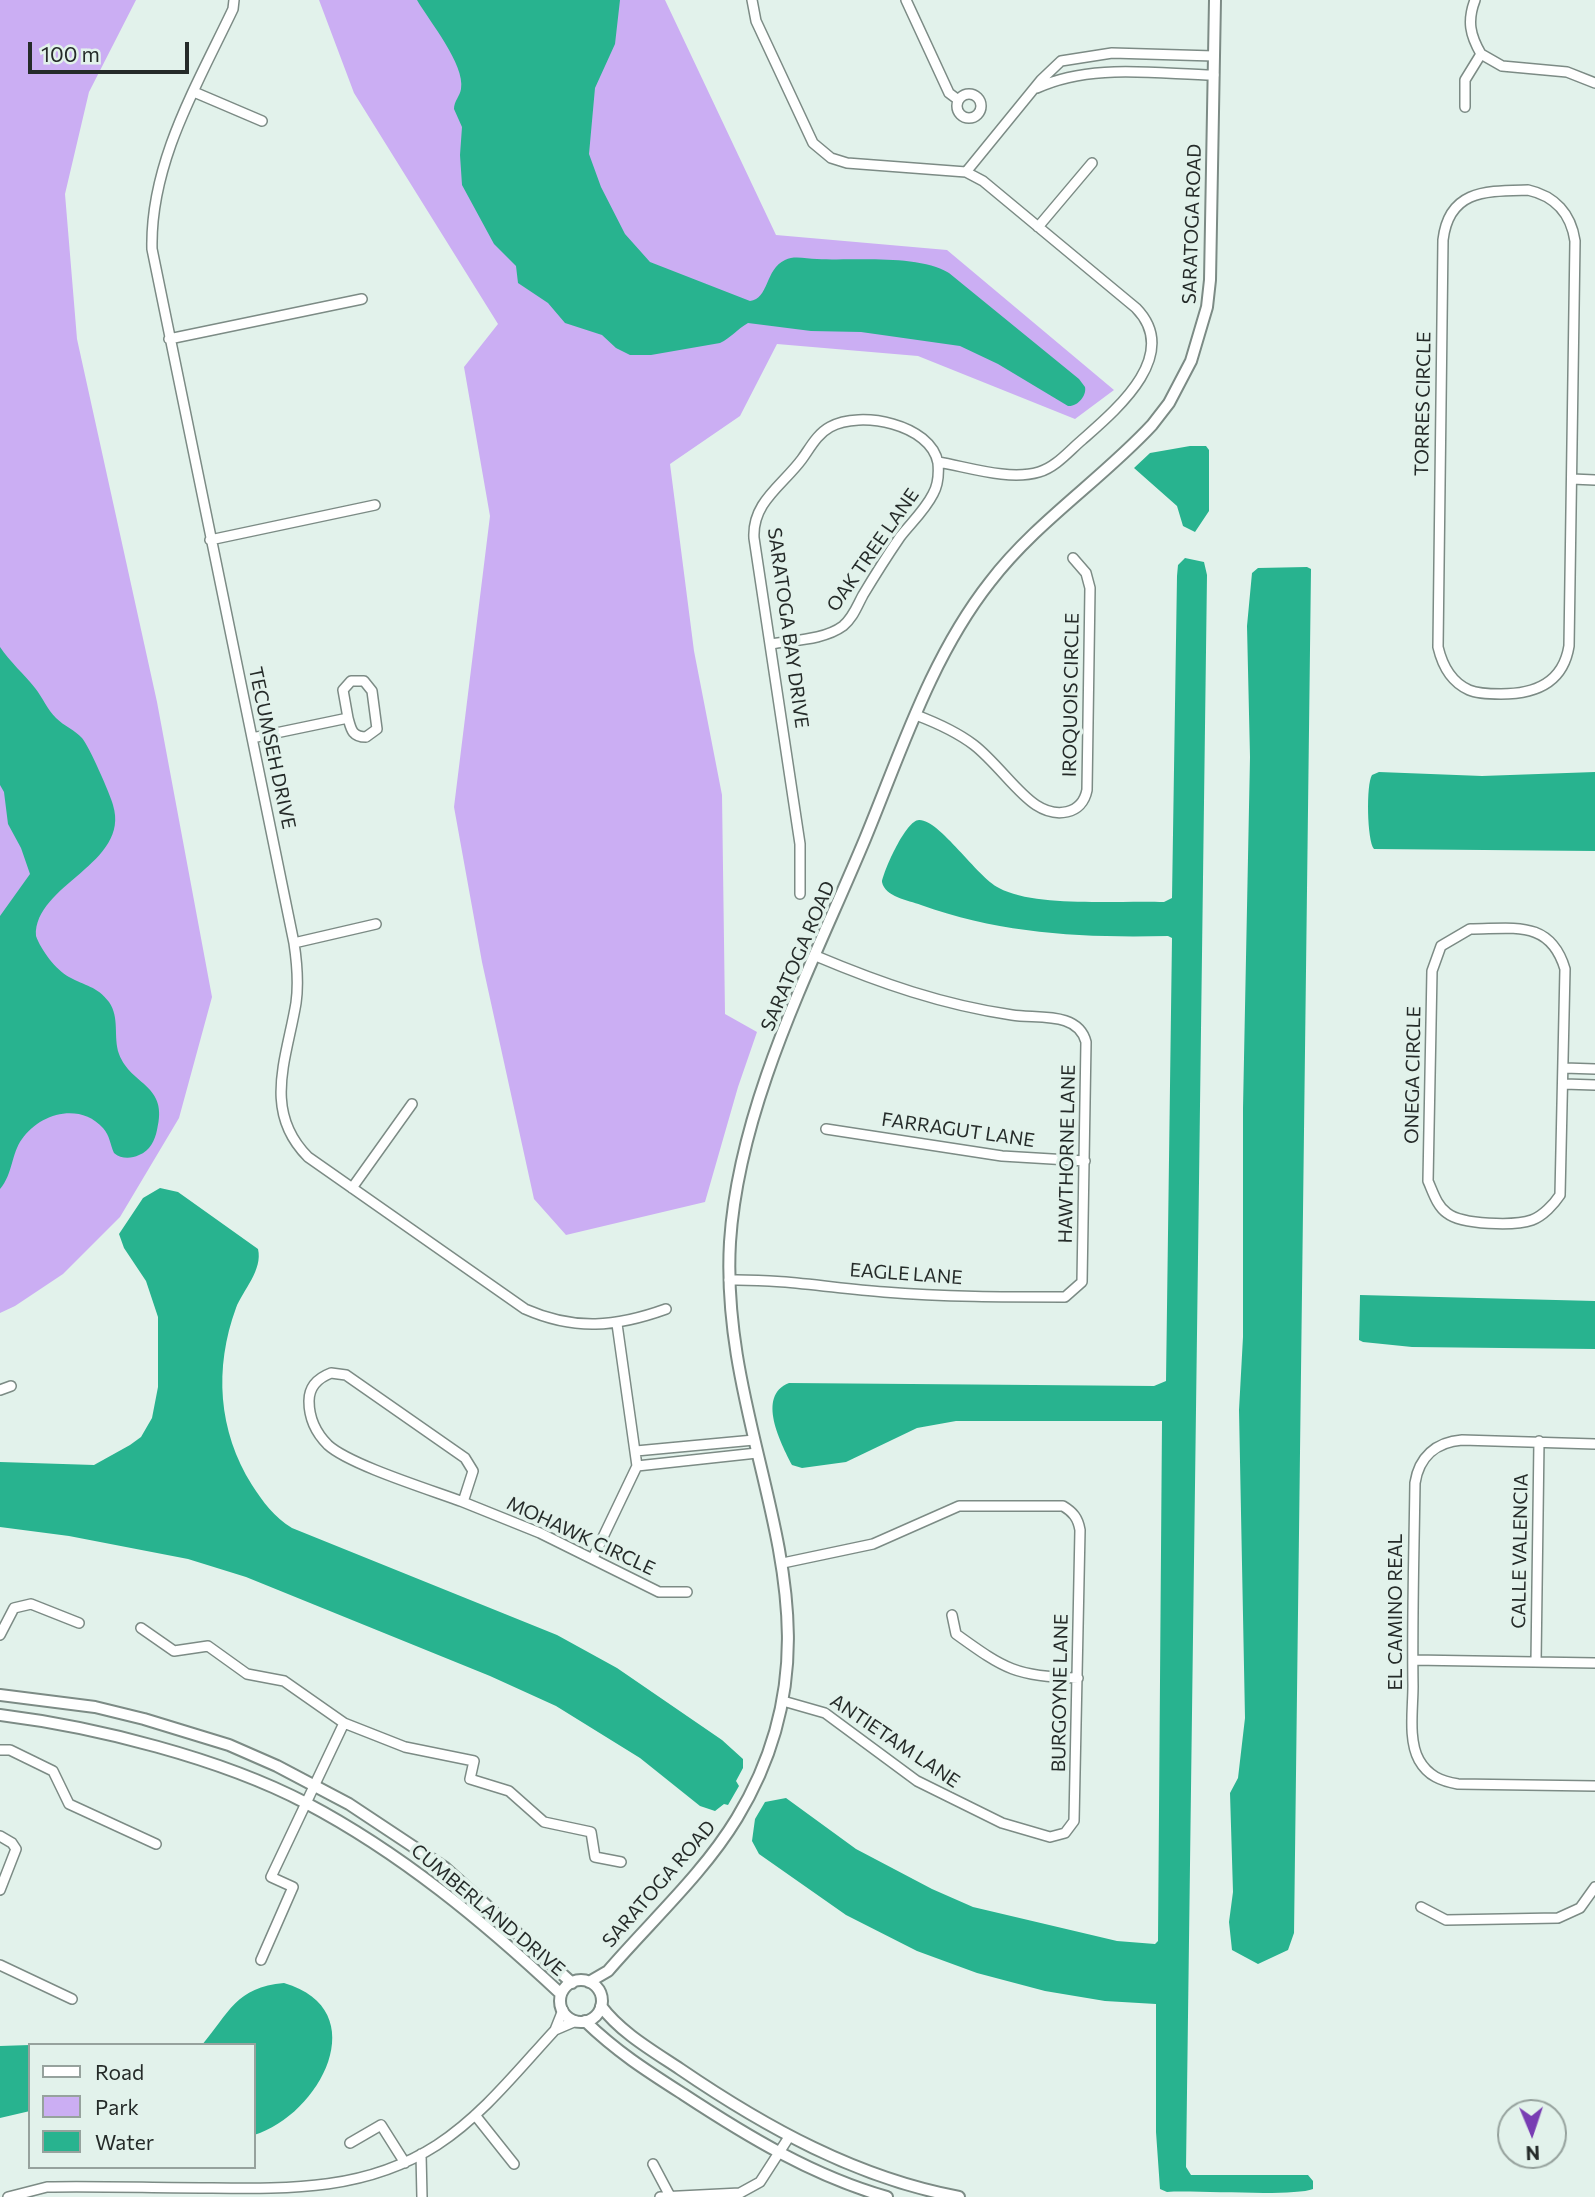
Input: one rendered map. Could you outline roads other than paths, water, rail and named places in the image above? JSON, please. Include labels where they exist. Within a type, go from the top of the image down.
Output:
[{"type":"street","name":"TECUMSEH DRIVE","points":[[234,0],[233,9],[163,166],[153,207],[153,257],[294,943],[298,987],[280,1083],[281,1111],[286,1128],[302,1150],[352,1188],[525,1309],[561,1322],[617,1324],[666,1309]]},
{"type":"street","points":[[752,0],[756,21],[808,136],[824,154],[847,163],[966,172],[983,181],[1141,314],[1152,335],[1150,359],[1132,389],[1110,415],[1048,468],[1018,475],[937,462]]},
{"type":"street","points":[[906,0],[949,93],[957,99]]},
{"type":"street","name":"SARATOGA ROAD","points":[[589,1982],[608,1971],[711,1854],[736,1820],[765,1763],[783,1701],[790,1637],[783,1563],[734,1345],[729,1280],[733,1208],[745,1144],[767,1075],[916,715],[950,641],[989,582],[1034,532],[1153,425],[1169,403],[1191,361],[1203,326],[1210,280],[1215,0]]},
{"type":"street","points":[[1475,0],[1469,17],[1471,37],[1481,54],[1502,66],[1567,72],[1595,83]]},
{"type":"street","points":[[966,172],[1060,61],[1112,52],[1214,56]]},
{"type":"street","points":[[1465,107],[1465,80],[1481,54]]},
{"type":"street","points":[[1036,89],[1055,79],[1110,72],[1214,75]]},
{"type":"street","points":[[194,92],[262,121]]},
{"type":"street","points":[[1038,227],[1092,163]]},
{"type":"street","name":"TORRES CIRCLE","points":[[1481,192],[1538,192],[1557,203],[1573,230],[1572,479],[1569,646],[1564,666],[1551,682],[1533,691],[1505,694],[1471,691],[1446,668],[1438,647],[1443,240],[1444,229],[1454,209],[1481,192]]},
{"type":"street","points":[[169,340],[362,299]]},
{"type":"street","name":"SARATOGA BAY DRIVE","points":[[800,894],[800,844],[754,538],[755,521],[765,500],[829,427],[845,422],[903,427],[924,439],[937,462]]},
{"type":"street","name":"OAK TREE LANE","points":[[771,643],[829,634],[849,620],[881,566],[934,492],[938,477],[937,462]]},
{"type":"street","points":[[1572,479],[1595,480]]},
{"type":"street","points":[[211,540],[375,505]]},
{"type":"street","name":"IROQUOIS CIRCLE","points":[[916,715],[972,743],[993,760],[1028,799],[1042,808],[1066,813],[1082,804],[1087,790],[1090,588],[1086,573],[1073,558]]},
{"type":"street","points":[[351,681],[364,681],[372,691],[378,720],[377,729],[366,737],[356,735],[352,732],[348,718],[343,690],[351,681]]},
{"type":"street","points":[[252,738],[348,718]]},
{"type":"street","points":[[294,943],[376,924]]},
{"type":"street","name":"ONEGA CIRCLE","points":[[1470,929],[1529,929],[1545,935],[1555,944],[1565,969],[1564,1084],[1562,1182],[1560,1195],[1554,1204],[1535,1219],[1521,1223],[1463,1221],[1447,1213],[1436,1200],[1429,1181],[1432,971],[1441,946],[1470,929]]},
{"type":"street","name":"HAWTHORNE LANE","points":[[816,956],[936,1001],[1074,1023],[1084,1034],[1083,1273],[1078,1288]]},
{"type":"street","points":[[1564,1068],[1595,1069]]},
{"type":"street","points":[[1564,1084],[1595,1085]]},
{"type":"street","points":[[352,1188],[412,1104]]},
{"type":"street","name":"FARRAGUT LANE","points":[[826,1129],[1002,1156],[1085,1161]]},
{"type":"street","name":"EAGLE LANE","points":[[729,1280],[797,1281],[880,1292],[955,1296],[1065,1297],[1078,1288]]},
{"type":"street","points":[[593,1558],[637,1466],[617,1324]]},
{"type":"street","name":"MOHAWK CIRCLE","points":[[463,1503],[473,1471],[465,1458],[346,1375],[331,1373],[316,1381],[309,1395],[310,1412],[315,1426],[328,1445],[348,1457],[593,1558],[659,1592],[687,1592]]},
{"type":"street","points":[[0,1390],[11,1386]]},
{"type":"street","points":[[636,1451],[754,1440]]},
{"type":"street","name":"EL CAMINO REAL","points":[[1595,1444],[1447,1441],[1424,1457],[1417,1468],[1413,1660],[1413,1741],[1418,1759],[1428,1773],[1441,1782],[1458,1784],[1595,1786]]},
{"type":"street","name":"CALLE VALENCIA","points":[[1536,1662],[1539,1441]]},
{"type":"street","points":[[637,1466],[757,1453]]},
{"type":"street","name":"BURGOYNE LANE","points":[[783,1563],[873,1544],[934,1514],[975,1504],[1063,1506],[1079,1522],[1080,1549],[1076,1813],[1074,1821],[1065,1833]]},
{"type":"street","points":[[0,1635],[14,1608],[32,1604],[79,1623]]},
{"type":"street","points":[[952,1615],[956,1634],[1010,1670],[1042,1677],[1078,1678]]},
{"type":"street","points":[[141,1628],[174,1651],[208,1646],[247,1674],[284,1681],[344,1723],[405,1747],[474,1760],[470,1779],[509,1791],[544,1822],[592,1832],[595,1857],[621,1863]]},
{"type":"street","points":[[1413,1660],[1595,1663]]},
{"type":"street","name":"CUMBERLAND DRIVE","points":[[0,1695],[95,1707],[187,1731],[277,1766],[349,1804],[444,1867],[572,1983]]},
{"type":"street","name":"ANTIETAM LANE","points":[[783,1701],[825,1713],[917,1781],[970,1809],[1042,1836],[1065,1833]]},
{"type":"street","name":"CUMBERLAND DRIVE","points":[[0,1715],[112,1735],[243,1776],[306,1803],[396,1856],[446,1894],[561,1994],[563,2010]]},
{"type":"street","points":[[261,1959],[293,1887],[271,1877],[344,1723]]},
{"type":"street","points":[[0,1750],[10,1750],[53,1771],[69,1804],[156,1844]]},
{"type":"street","points":[[0,1836],[12,1843],[16,1849],[0,1890]]},
{"type":"street","points":[[1421,1907],[1446,1920],[1558,1918],[1580,1908],[1595,1887]]},
{"type":"street","points":[[0,1965],[72,1999]]},
{"type":"street","name":"SARATOGA ROAD","points":[[601,2000],[608,1971]]},
{"type":"street","name":"CUMBERLAND DRIVE","points":[[561,1994],[572,1983],[589,1982],[611,2019],[663,2058],[789,2137],[867,2170],[959,2197]]},
{"type":"street","points":[[555,2030],[596,2016],[601,2000]]},
{"type":"street","points":[[8,2197],[47,2187],[102,2192],[263,2193],[343,2183],[421,2154],[475,2115],[555,2030],[563,2010],[581,2021],[635,2066],[737,2130],[824,2174],[887,2197]]},
{"type":"street","points":[[475,2115],[514,2164]]},
{"type":"street","points":[[350,2143],[381,2125],[405,2162]]},
{"type":"street","points":[[660,2197],[740,2195],[760,2182],[789,2137]]},
{"type":"street","points":[[421,2154],[422,2197]]},
{"type":"street","points":[[653,2164],[670,2196]]},
{"type":"water","points":[[417,0],[620,0],[615,44],[595,88],[589,154],[601,187],[625,234],[650,262],[750,301],[761,295],[779,264],[793,258],[903,261],[936,267],[949,273],[1079,379],[1085,387],[1083,397],[1075,405],[1068,406],[998,364],[960,346],[861,332],[811,331],[748,323],[720,343],[651,355],[630,355],[616,348],[602,335],[565,323],[548,303],[518,283],[516,266],[494,244],[462,185],[462,127],[454,109],[461,89],[461,79],[452,55]]},
{"type":"water","points":[[1206,446],[1209,450],[1209,511],[1195,532],[1183,526],[1177,506],[1134,468],[1150,453]]},
{"type":"water","points":[[1185,558],[1204,562],[1207,575],[1186,2167],[1191,2175],[1308,2175],[1313,2181],[1313,2189],[1286,2193],[1167,2192],[1160,2189],[1156,2132],[1156,2004],[1105,2001],[1045,1991],[977,1973],[917,1951],[846,1915],[759,1854],[752,1841],[755,1819],[765,1802],[786,1798],[856,1849],[973,1907],[1117,1941],[1155,1944],[1158,1941],[1162,1421],[956,1421],[917,1428],[846,1462],[802,1468],[792,1465],[787,1456],[774,1421],[773,1409],[774,1398],[779,1389],[789,1383],[1154,1386],[1166,1381],[1172,938],[1074,935],[1012,928],[951,915],[898,897],[888,891],[882,882],[902,836],[919,820],[937,829],[990,882],[1015,894],[1079,902],[1164,902],[1172,898],[1177,576],[1178,565]]},
{"type":"water","points":[[1258,568],[1311,569],[1294,1933],[1288,1950],[1258,1964],[1232,1950],[1229,1922],[1233,1892],[1230,1793],[1238,1778],[1245,1718],[1239,1410],[1243,1337],[1243,1108],[1250,757],[1247,626],[1252,573]]},
{"type":"water","points":[[0,647],[35,688],[53,715],[82,738],[113,805],[115,825],[108,843],[96,859],[50,902],[39,918],[36,936],[59,970],[95,989],[109,1002],[114,1014],[119,1054],[125,1065],[153,1094],[158,1103],[159,1115],[151,1145],[143,1153],[129,1158],[114,1153],[109,1137],[94,1120],[72,1113],[49,1117],[22,1139],[0,1189],[0,916],[30,874],[21,848],[8,824],[4,792],[0,785]]},
{"type":"water","points":[[1379,772],[1482,776],[1595,772],[1595,851],[1374,849],[1368,800],[1370,780],[1372,775]]},
{"type":"water","points":[[160,1188],[178,1192],[258,1249],[258,1265],[236,1308],[229,1331],[222,1376],[226,1421],[232,1443],[252,1485],[269,1509],[292,1528],[557,1635],[617,1668],[722,1740],[743,1759],[743,1768],[736,1781],[739,1786],[728,1805],[724,1804],[715,1811],[700,1806],[640,1758],[556,1706],[490,1676],[246,1577],[188,1559],[69,1536],[0,1527],[0,1462],[94,1465],[141,1437],[152,1418],[158,1387],[158,1317],[146,1281],[124,1248],[119,1234],[143,1198]]},
{"type":"water","points":[[1360,1295],[1595,1301],[1595,1349],[1412,1347],[1363,1342],[1359,1340]]},
{"type":"water","points":[[284,1983],[312,1996],[327,2015],[332,2038],[328,2062],[317,2085],[299,2107],[278,2124],[256,2134],[256,2043],[204,2043],[235,2004],[244,1996],[268,1985]]},
{"type":"water","points":[[28,2045],[28,2111],[0,2118],[0,2046]]}]
